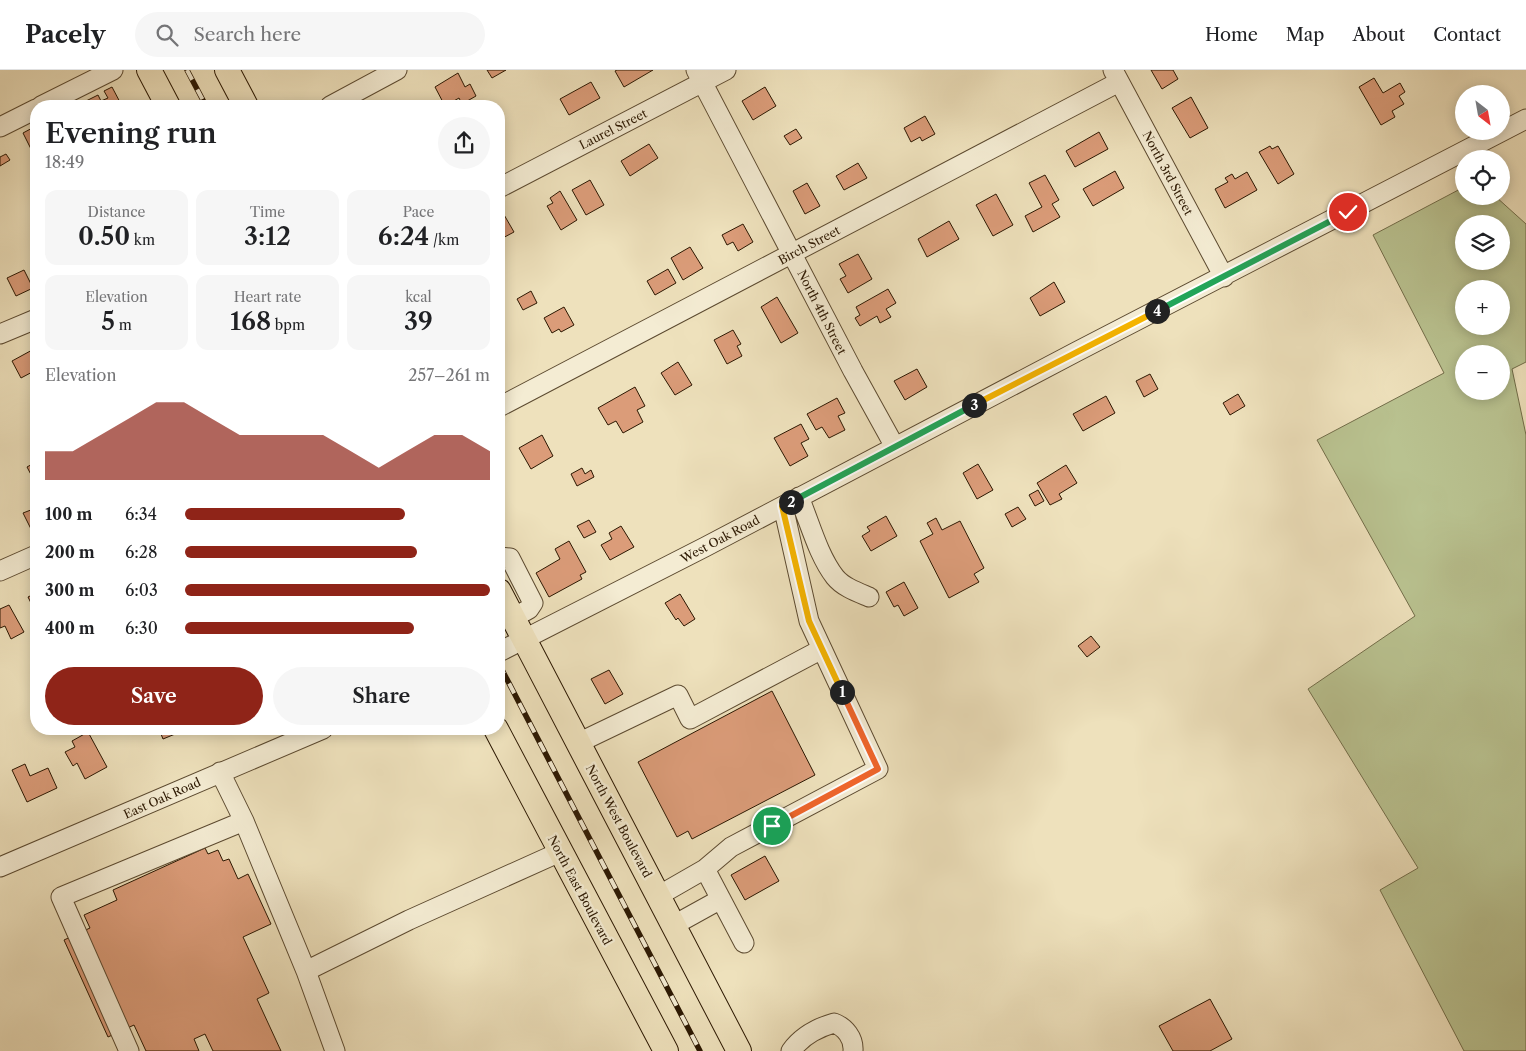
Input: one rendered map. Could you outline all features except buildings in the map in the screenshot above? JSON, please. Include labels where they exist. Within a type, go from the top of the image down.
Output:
[{"type":"main road","points":[[149,70],[165,100]]},
{"type":"main road","points":[[227,70],[243,100]]},
{"type":"main road","name":"North West Boulevard","points":[[505,603],[739,1051]]},
{"type":"main road","name":"North East Boulevard","points":[[499,735],[666,1051]]},
{"type":"street","points":[[53,100],[113,70]]},
{"type":"street","points":[[341,100],[397,70]]},
{"type":"street","name":"Laurel Street","points":[[505,185],[699,76],[726,70]]},
{"type":"street","name":"North 4th Street","points":[[699,76],[852,371],[895,447]]},
{"type":"street","name":"Birch Street","points":[[505,404],[792,254],[1116,76]]},
{"type":"street","name":"North 3rd Street","points":[[1116,76],[1224,277]]},
{"type":"street","points":[[0,127],[30,112]]},
{"type":"street","name":"West Oak Road","points":[[505,649],[1526,119]]},
{"type":"street","points":[[0,334],[30,322]]},
{"type":"street","points":[[800,497],[826,562],[836,578],[851,590],[869,597]]},
{"type":"street","points":[[658,896],[705,869],[732,847],[878,769],[809,621],[782,506]]},
{"type":"street","points":[[0,570],[30,558]]},
{"type":"street","points":[[505,558],[510,558],[533,603],[529,609],[513,618]]},
{"type":"street","points":[[578,743],[678,695],[690,719],[822,649]]},
{"type":"street","name":"East Oak Road","points":[[0,867],[220,772],[284,736]]},
{"type":"street","points":[[220,772],[244,821],[306,971],[335,1051]]},
{"type":"street","points":[[129,1051],[61,897],[244,821]]},
{"type":"street","points":[[306,971],[409,920],[560,852]]},
{"type":"street","points":[[705,869],[744,943]]},
{"type":"street","points":[[674,925],[721,899]]},
{"type":"street","points":[[790,1051],[797,1043],[820,1027],[834,1023],[844,1027],[854,1045],[853,1051]]},
{"type":"green space","points":[[1455,192],[1455,205],[1505,205],[1526,224],[1526,362],[1512,369],[1526,435],[1526,1051],[1464,1051],[1380,890],[1418,868],[1308,689],[1415,616],[1317,440],[1444,373],[1373,235]]},
{"type":"railway","points":[[187,70],[203,100]]},
{"type":"railway","points":[[505,676],[700,1051]]},
{"type":"route","points":[[772,826],[878,769],[809,621],[782,506],[1348,212]]}]
